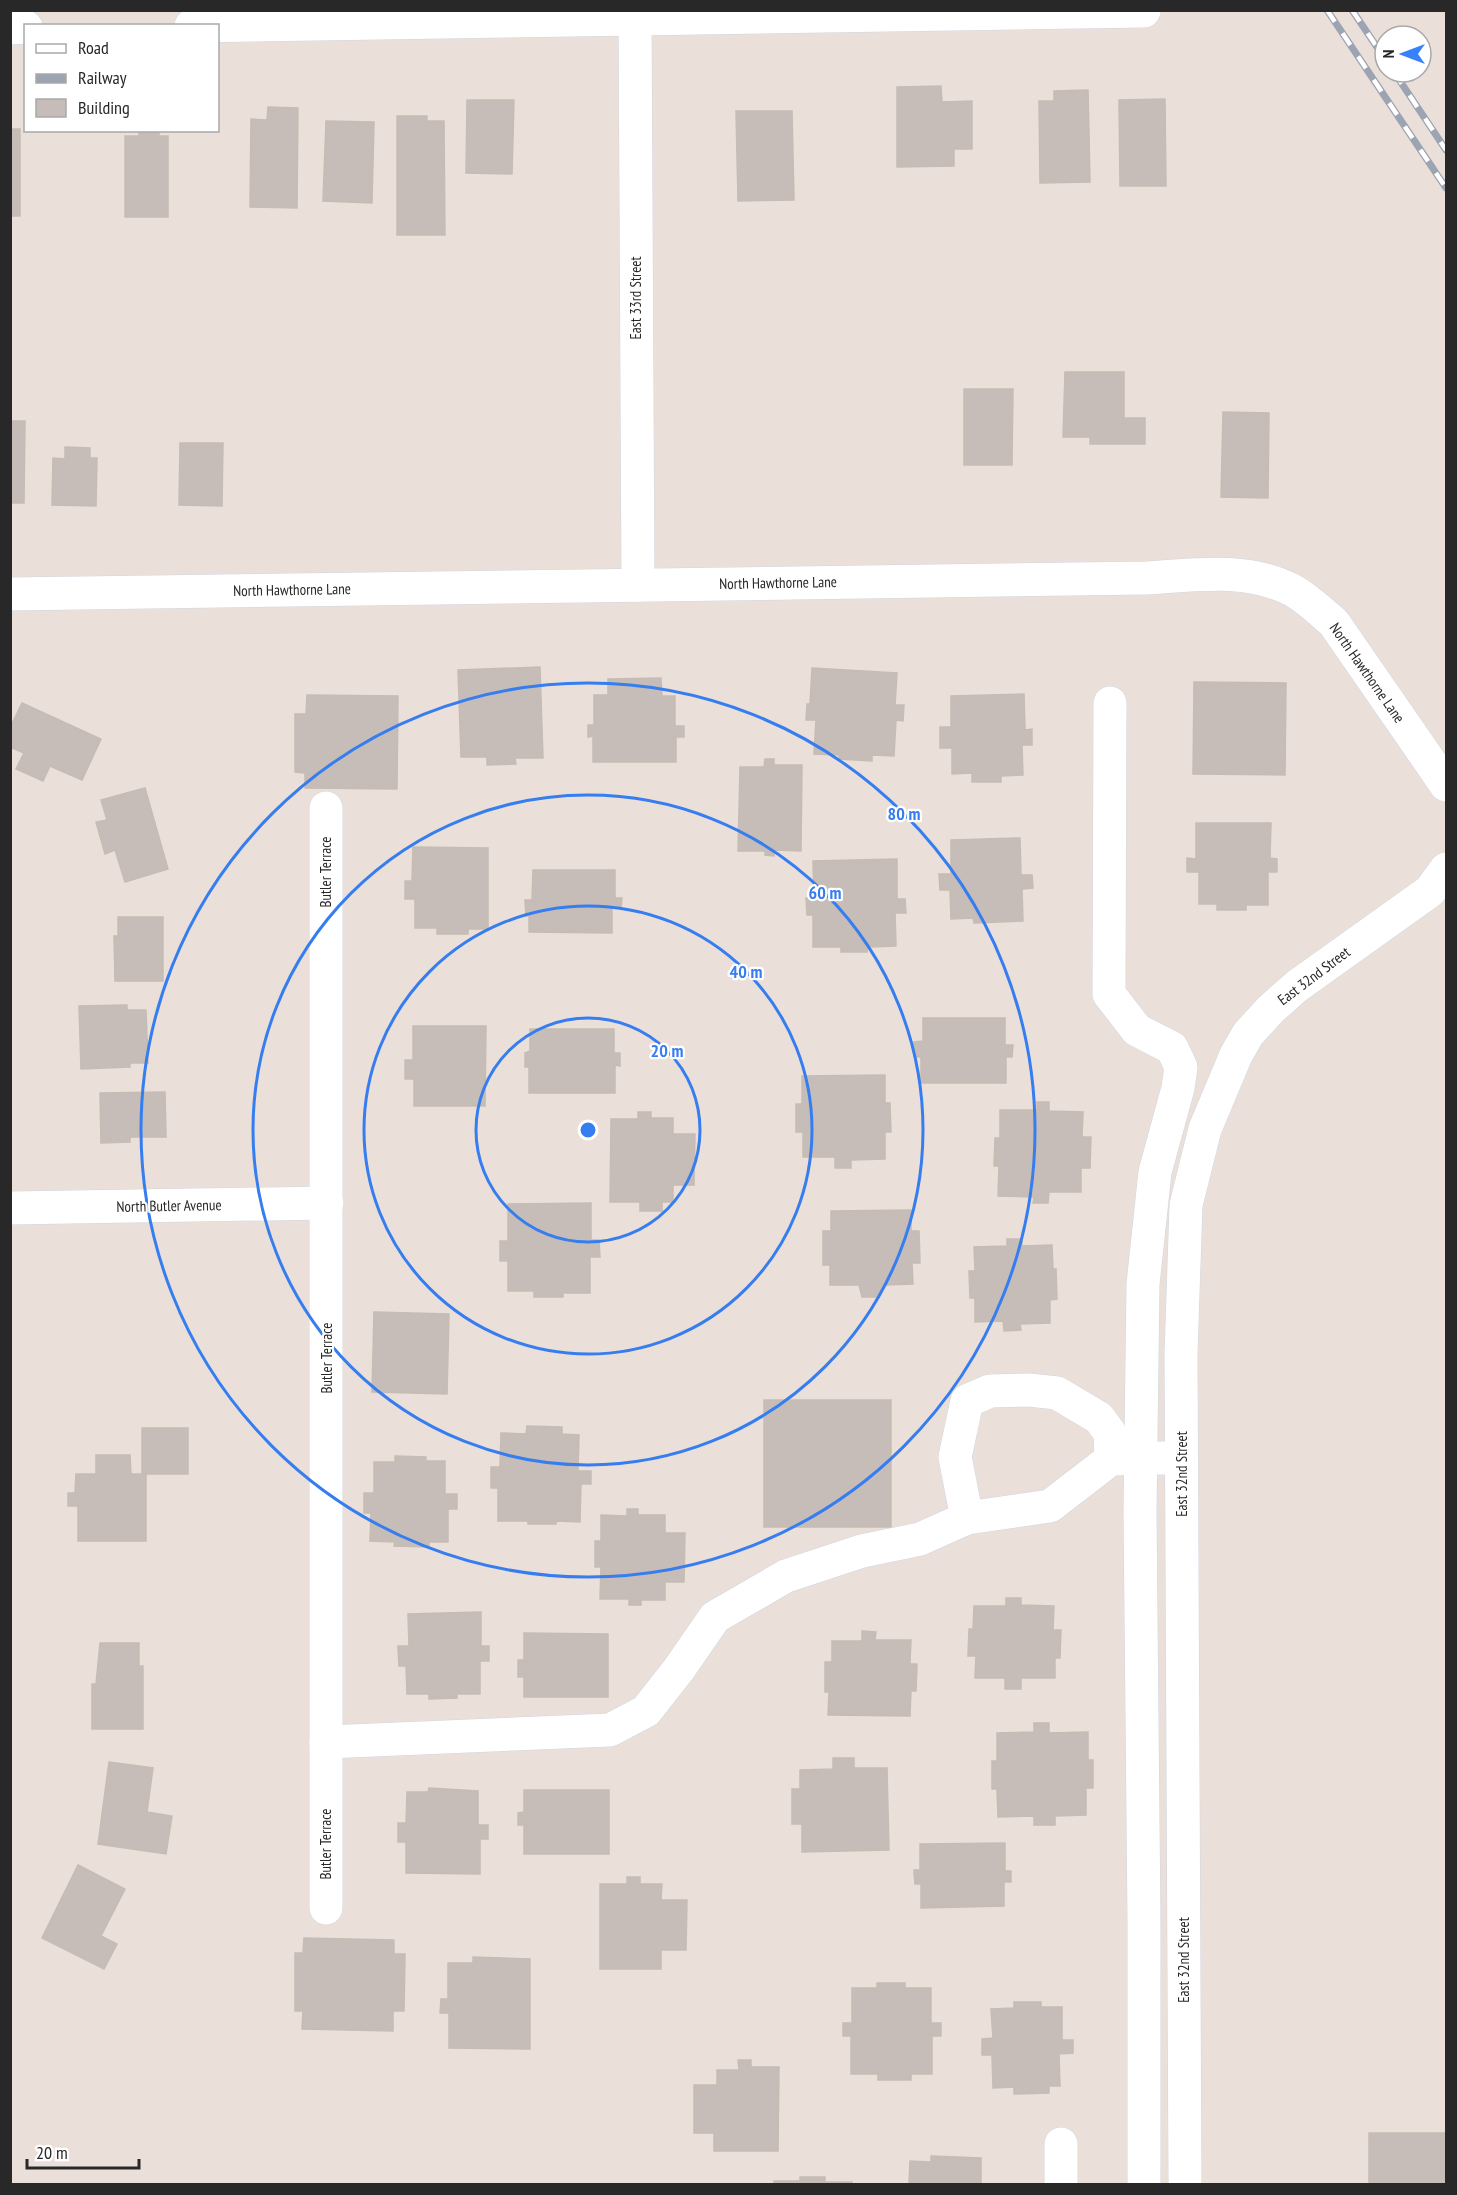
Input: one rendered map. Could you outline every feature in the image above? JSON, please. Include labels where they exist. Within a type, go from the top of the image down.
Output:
[{"type":"street","points":[[219,25],[635,15],[1144,12]]},
{"type":"street","name":"East 33rd Street","points":[[635,15],[638,585]]},
{"type":"street","name":"North Hawthorne Lane","points":[[10,594],[1147,578],[1220,574],[1261,578],[1289,588],[1334,623],[1446,785]]},
{"type":"street","points":[[1110,703],[1109,994],[1137,1030],[1172,1048],[1181,1067],[1178,1088],[1155,1172],[1126,1459],[1144,2184]]},
{"type":"street","name":"Butler Terrace","points":[[326,808],[326,1908]]},
{"type":"street","name":"East 32nd Street","points":[[1185,2184],[1182,1342],[1186,1205],[1192,1172],[1205,1129],[1236,1054],[1248,1034],[1297,986],[1430,891],[1446,869]]},
{"type":"street","name":"North Butler Avenue","points":[[10,1208],[327,1203]]},
{"type":"street","points":[[967,1518],[955,1457],[967,1401],[990,1391],[1029,1390],[1057,1393],[1099,1418],[1126,1459]]},
{"type":"street","points":[[326,1742],[610,1730],[646,1712],[715,1617],[786,1576],[862,1551],[920,1539],[967,1518],[1050,1506],[1126,1459],[1182,1457]]},
{"type":"street","points":[[1061,2144],[1061,2184]]},
{"type":"building","points":[[941,86],[942,102],[972,101],[972,149],[954,149],[954,166],[897,167],[897,87]]},
{"type":"building","points":[[1088,90],[1090,182],[1040,183],[1039,101],[1054,101],[1054,91]]},
{"type":"building","points":[[1165,99],[1166,186],[1120,186],[1119,100]]},
{"type":"building","points":[[467,100],[514,100],[512,174],[466,173]]},
{"type":"building","points":[[268,107],[298,108],[297,208],[250,207],[251,119],[267,120]]},
{"type":"building","points":[[736,111],[792,111],[794,200],[738,201]]},
{"type":"building","points":[[397,116],[427,116],[427,121],[444,121],[445,235],[397,235]]},
{"type":"building","points":[[326,121],[374,122],[372,203],[323,201]]},
{"type":"building","points":[[10,129],[20,129],[20,216],[10,216]]},
{"type":"building","points":[[139,132],[159,132],[159,136],[168,136],[168,217],[125,217],[125,136],[139,136]]},
{"type":"building","points":[[1065,372],[1124,372],[1124,418],[1145,418],[1145,444],[1090,444],[1090,437],[1063,437]]},
{"type":"building","points":[[964,389],[1013,389],[1012,465],[964,465]]},
{"type":"building","points":[[1223,412],[1269,413],[1268,498],[1221,497]]},
{"type":"building","points":[[10,421],[25,421],[24,503],[10,503]]},
{"type":"building","points":[[180,443],[223,443],[222,506],[179,505]]},
{"type":"building","points":[[65,447],[90,448],[90,458],[97,458],[96,506],[52,505],[53,458],[65,459]]},
{"type":"building","points":[[540,667],[543,758],[515,758],[516,764],[487,765],[487,757],[461,757],[458,670]]},
{"type":"building","points":[[812,668],[897,673],[895,705],[904,705],[903,721],[896,720],[894,756],[872,755],[872,761],[839,759],[839,755],[814,754],[816,720],[806,720],[807,704],[810,704]]},
{"type":"building","points":[[661,678],[662,696],[675,696],[675,726],[684,726],[684,737],[676,737],[676,762],[593,762],[593,736],[588,737],[588,725],[594,725],[594,695],[608,695],[608,679]]},
{"type":"building","points":[[1194,682],[1286,683],[1285,775],[1193,774]]},
{"type":"building","points":[[1024,694],[1025,730],[1032,729],[1032,745],[1022,745],[1023,775],[1001,776],[1001,782],[972,782],[972,773],[952,774],[952,748],[940,748],[940,727],[951,727],[951,696]]},
{"type":"building","points":[[307,695],[398,696],[397,789],[305,788],[305,773],[295,772],[295,714],[306,714]]},
{"type":"building","points":[[22,703],[101,739],[82,780],[50,766],[43,781],[16,769],[24,753],[10,747],[10,728]]},
{"type":"building","points":[[765,759],[774,759],[774,765],[802,765],[801,851],[774,850],[774,856],[765,855],[765,851],[738,851],[740,767],[764,767]]},
{"type":"building","points":[[145,788],[168,869],[125,882],[115,850],[105,854],[96,822],[107,820],[101,800]]},
{"type":"building","points":[[1196,823],[1271,823],[1270,858],[1277,859],[1277,872],[1268,872],[1268,905],[1246,905],[1246,910],[1217,910],[1217,904],[1199,904],[1199,872],[1187,872],[1187,858],[1196,859]]},
{"type":"building","points":[[1020,838],[1021,875],[1032,875],[1033,888],[1022,889],[1023,921],[974,923],[973,918],[951,919],[950,890],[940,890],[939,874],[951,874],[951,840]]},
{"type":"building","points":[[413,847],[488,848],[488,929],[468,929],[468,934],[437,934],[437,928],[415,928],[415,899],[405,899],[405,881],[412,881]]},
{"type":"building","points":[[897,859],[897,899],[905,899],[906,913],[895,913],[896,946],[868,947],[867,952],[841,952],[841,947],[813,947],[813,915],[807,915],[806,898],[814,898],[813,861]]},
{"type":"building","points":[[533,870],[615,870],[615,898],[622,898],[621,908],[612,908],[612,933],[529,932],[529,916],[526,916],[525,900],[532,900]]},
{"type":"building","points":[[118,917],[163,917],[163,981],[115,981],[114,936],[118,936]]},
{"type":"building","points":[[127,1005],[127,1010],[146,1010],[148,1063],[130,1063],[130,1067],[81,1069],[79,1006]]},
{"type":"building","points":[[923,1018],[1005,1018],[1005,1045],[1013,1045],[1012,1057],[1006,1057],[1006,1083],[921,1083],[921,1057],[914,1057],[914,1042],[923,1041]]},
{"type":"building","points":[[413,1026],[486,1026],[485,1106],[414,1106],[414,1079],[405,1079],[405,1060],[413,1060]]},
{"type":"building","points":[[530,1029],[614,1029],[614,1053],[620,1053],[620,1066],[615,1065],[615,1093],[529,1093],[529,1067],[525,1067],[525,1053],[530,1051]]},
{"type":"building","points":[[885,1075],[885,1103],[890,1103],[891,1132],[885,1132],[885,1159],[851,1160],[851,1168],[835,1168],[835,1157],[803,1157],[803,1132],[796,1132],[796,1104],[802,1104],[802,1076]]},
{"type":"building","points":[[165,1092],[166,1137],[130,1137],[130,1142],[101,1143],[100,1093]]},
{"type":"building","points":[[1037,1102],[1049,1102],[1049,1111],[1083,1112],[1082,1137],[1091,1137],[1090,1168],[1081,1168],[1081,1192],[1049,1192],[1048,1203],[1033,1203],[1034,1197],[998,1196],[999,1166],[994,1166],[995,1138],[1000,1138],[1000,1110],[1037,1110]]},
{"type":"building","points":[[638,1112],[651,1112],[651,1118],[673,1118],[673,1134],[695,1134],[694,1185],[673,1185],[673,1202],[662,1202],[662,1211],[640,1211],[640,1202],[610,1202],[611,1119],[638,1119]]},
{"type":"building","points":[[591,1203],[591,1240],[599,1240],[600,1257],[590,1257],[590,1293],[563,1293],[563,1297],[534,1297],[534,1291],[508,1291],[508,1261],[500,1261],[500,1241],[508,1241],[508,1204]]},
{"type":"building","points":[[911,1210],[911,1231],[919,1231],[920,1263],[912,1263],[913,1284],[883,1285],[879,1297],[862,1297],[859,1285],[830,1285],[830,1265],[823,1265],[823,1231],[831,1231],[831,1211]]},
{"type":"building","points":[[1007,1239],[1022,1239],[1022,1246],[1052,1245],[1057,1299],[1050,1300],[1050,1323],[1020,1324],[1021,1330],[1004,1331],[1003,1321],[975,1322],[975,1298],[970,1298],[969,1271],[975,1271],[974,1247],[1007,1246]]},
{"type":"building","points":[[374,1312],[449,1314],[447,1394],[372,1392]]},
{"type":"building","points":[[764,1400],[891,1400],[891,1527],[764,1527]]},
{"type":"building","points":[[527,1426],[562,1427],[562,1434],[579,1435],[578,1471],[591,1471],[591,1484],[581,1484],[580,1522],[556,1521],[556,1524],[528,1524],[528,1521],[498,1521],[498,1488],[491,1488],[491,1467],[500,1467],[501,1433],[526,1434]]},
{"type":"building","points":[[142,1428],[188,1428],[188,1474],[146,1474],[146,1541],[78,1541],[78,1506],[68,1506],[68,1493],[75,1493],[76,1474],[96,1474],[96,1455],[130,1455],[131,1474],[142,1474]]},
{"type":"building","points":[[395,1456],[426,1457],[426,1461],[445,1461],[445,1494],[457,1494],[457,1509],[448,1509],[448,1542],[429,1542],[429,1547],[394,1546],[395,1542],[370,1541],[371,1513],[364,1513],[364,1493],[374,1493],[374,1462],[395,1462]]},
{"type":"building","points":[[627,1509],[638,1509],[638,1515],[665,1515],[665,1533],[685,1533],[684,1582],[665,1582],[665,1600],[641,1600],[641,1605],[629,1605],[629,1599],[600,1599],[601,1567],[595,1567],[595,1541],[601,1541],[601,1515],[627,1516]]},
{"type":"building","points":[[1006,1598],[1021,1598],[1021,1605],[1054,1606],[1053,1630],[1061,1630],[1060,1658],[1055,1658],[1055,1678],[1021,1678],[1021,1689],[1005,1689],[1005,1678],[975,1678],[976,1656],[968,1656],[969,1629],[973,1629],[974,1606],[1006,1606]]},
{"type":"building","points":[[481,1612],[481,1646],[489,1646],[489,1661],[480,1661],[480,1694],[457,1694],[457,1698],[429,1699],[429,1694],[407,1694],[406,1666],[399,1666],[398,1646],[409,1646],[408,1614]]},
{"type":"building","points":[[862,1631],[876,1632],[875,1640],[911,1640],[910,1664],[917,1664],[916,1691],[911,1691],[910,1716],[828,1715],[829,1692],[825,1692],[825,1662],[832,1662],[832,1641],[862,1641]]},
{"type":"building","points":[[524,1633],[608,1634],[608,1697],[524,1697],[524,1677],[518,1677],[518,1660],[524,1660]]},
{"type":"building","points":[[100,1643],[139,1643],[139,1666],[143,1666],[143,1729],[92,1729],[92,1684],[96,1684]]},
{"type":"building","points":[[1034,1723],[1049,1723],[1049,1733],[1088,1732],[1088,1760],[1093,1760],[1093,1788],[1086,1788],[1086,1815],[1055,1816],[1055,1825],[1034,1825],[1034,1816],[998,1817],[997,1789],[992,1789],[992,1761],[997,1761],[997,1733],[1034,1732]]},
{"type":"building","points":[[833,1758],[854,1758],[854,1768],[887,1768],[889,1850],[802,1852],[802,1824],[792,1824],[792,1789],[800,1789],[800,1770],[833,1769]]},
{"type":"building","points":[[109,1762],[153,1768],[147,1812],[172,1816],[166,1854],[98,1844]]},
{"type":"building","points":[[429,1788],[478,1791],[478,1825],[488,1825],[488,1839],[480,1839],[480,1874],[406,1873],[406,1842],[398,1842],[398,1823],[406,1823],[407,1792],[428,1792]]},
{"type":"building","points":[[524,1790],[609,1790],[609,1854],[524,1854],[524,1825],[518,1825],[518,1813],[524,1812]]},
{"type":"building","points":[[1005,1843],[1005,1871],[1011,1871],[1011,1882],[1004,1882],[1004,1906],[921,1908],[921,1884],[915,1884],[914,1873],[914,1870],[920,1870],[920,1844]]},
{"type":"building","points":[[78,1865],[125,1889],[101,1936],[117,1944],[104,1969],[42,1938]]},
{"type":"building","points":[[627,1877],[640,1877],[640,1884],[662,1884],[661,1900],[687,1900],[686,1950],[661,1950],[661,1969],[600,1969],[600,1884],[627,1884]]},
{"type":"building","points":[[304,1938],[394,1940],[394,1954],[405,1954],[404,2011],[393,2011],[393,2031],[302,2029],[303,2011],[295,2011],[295,1953],[303,1953]]},
{"type":"building","points":[[473,1957],[530,1959],[530,2049],[449,2048],[449,2013],[440,2013],[441,1999],[448,1999],[448,1963],[473,1963]]},
{"type":"building","points":[[877,1983],[905,1983],[905,1988],[931,1988],[931,2023],[941,2023],[941,2036],[932,2036],[932,2074],[911,2074],[911,2080],[878,2080],[878,2074],[851,2074],[851,2036],[843,2036],[843,2023],[852,2023],[852,1988],[877,1988]]},
{"type":"building","points":[[1014,2002],[1041,2002],[1041,2007],[1062,2007],[1062,2040],[1073,2040],[1073,2053],[1059,2054],[1060,2086],[1049,2086],[1049,2093],[1014,2094],[1014,2087],[993,2088],[992,2055],[982,2055],[982,2039],[993,2038],[991,2009],[1014,2008]]},
{"type":"building","points":[[738,2060],[751,2060],[751,2067],[779,2067],[778,2151],[714,2151],[714,2133],[694,2133],[694,2085],[717,2085],[717,2070],[739,2070]]},
{"type":"building","points":[[1369,2133],[1446,2133],[1446,2184],[1369,2184]]},
{"type":"building","points":[[931,2156],[981,2158],[981,2184],[909,2184],[910,2161],[931,2162]]},
{"type":"building","points":[[800,2177],[825,2177],[825,2182],[852,2182],[852,2184],[774,2184],[774,2181],[800,2181]]},
{"type":"railway","points":[[1327,10],[1446,188]]},
{"type":"railway","points":[[1352,10],[1373,41]]},
{"type":"railway","points":[[1402,84],[1446,150]]}]
